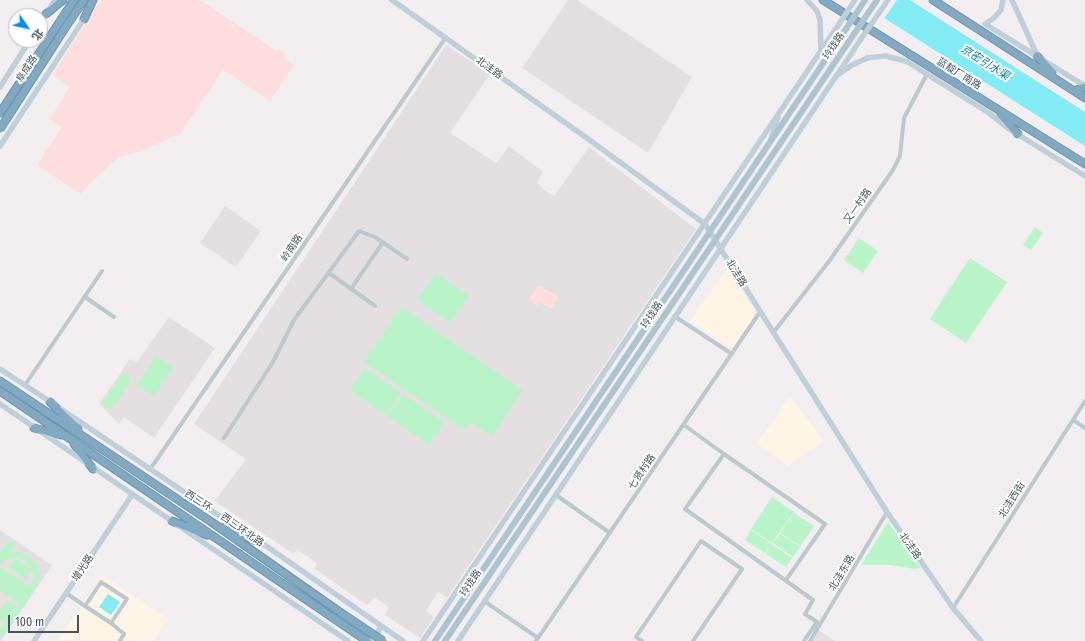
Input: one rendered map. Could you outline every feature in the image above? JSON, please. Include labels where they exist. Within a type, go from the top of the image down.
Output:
[{"type":"highway","points":[[48,12],[63,0]]},
{"type":"highway","name":"阜成路","points":[[0,113],[74,0]]},
{"type":"highway","name":"阜成路","points":[[0,129],[84,0]]},
{"type":"highway","points":[[84,19],[93,0]]},
{"type":"highway","name":"蓝靛厂南路","points":[[823,0],[1085,164]]},
{"type":"highway","points":[[933,0],[1085,98]]},
{"type":"highway","points":[[975,26],[985,24]]},
{"type":"highway","points":[[1037,56],[1059,82]]},
{"type":"highway","points":[[1074,91],[1085,87]]},
{"type":"highway","points":[[996,108],[1018,134]]},
{"type":"highway","name":"西三环","points":[[0,381],[210,521],[383,641]]},
{"type":"highway","name":"西三环","points":[[0,392],[220,540],[366,641]]},
{"type":"highway","points":[[50,402],[91,442]]},
{"type":"highway","points":[[34,428],[69,438],[93,469]]},
{"type":"highway","points":[[172,521],[220,540]]},
{"type":"highway","points":[[210,521],[261,543]]},
{"type":"main road","name":"玲珑路","points":[[435,641],[865,0]]},
{"type":"main road","name":"玲珑路","points":[[445,641],[877,0]]},
{"type":"street","points":[[48,11],[55,0]]},
{"type":"street","name":"北洼路","points":[[392,0],[446,37],[704,224],[887,512],[953,608],[981,641]]},
{"type":"street","points":[[807,0],[817,12],[820,20],[821,51]]},
{"type":"street","name":"玲珑路","points":[[423,641],[855,0]]},
{"type":"street","name":"玲珑路","points":[[458,641],[674,316],[888,0]]},
{"type":"street","points":[[1003,0],[1001,10],[994,18],[985,24],[1085,87]]},
{"type":"street","points":[[1012,0],[1037,56]]},
{"type":"street","name":"阜成路","points":[[0,146],[84,19]]},
{"type":"street","name":"岭南路","points":[[151,468],[446,37]]},
{"type":"street","name":"阜成路","points":[[0,87],[25,48]]},
{"type":"street","points":[[836,76],[852,65],[867,58],[885,56],[906,61],[989,113],[1009,129],[1085,176]]},
{"type":"street","name":"又一村路","points":[[773,333],[826,266],[893,170],[900,156],[904,118],[927,74]]},
{"type":"street","points":[[769,142],[780,111]]},
{"type":"street","points":[[0,124],[10,131]]},
{"type":"street","points":[[774,152],[794,138]]},
{"type":"street","points":[[224,438],[273,362],[294,320],[359,231],[375,237],[407,259]]},
{"type":"street","points":[[352,289],[383,242]]},
{"type":"street","points":[[25,385],[102,271]]},
{"type":"street","points":[[329,273],[375,306]]},
{"type":"street","points":[[85,298],[114,317]]},
{"type":"street","name":"七贤村路","points":[[537,639],[760,312]]},
{"type":"street","points":[[674,316],[732,354]]},
{"type":"street","name":"西三环北路","points":[[0,369],[151,468],[403,641]]},
{"type":"street","name":"北洼西街","points":[[953,608],[1085,401]]},
{"type":"street","points":[[0,404],[93,469],[348,641]]},
{"type":"street","points":[[1073,420],[1085,428]]},
{"type":"street","points":[[684,425],[825,524],[786,580]]},
{"type":"street","points":[[724,454],[685,509],[813,600],[805,614],[817,622],[804,641]]},
{"type":"street","name":"增光路","points":[[34,641],[132,495]]},
{"type":"street","points":[[556,495],[610,533]]},
{"type":"street","name":"北洼东路","points":[[810,641],[887,512]]},
{"type":"street","points":[[642,641],[636,637],[702,541],[742,569],[693,641]]},
{"type":"street","points":[[85,606],[101,582],[121,595],[127,599],[111,623]]},
{"type":"street","points":[[66,593],[111,623],[124,634],[120,641]]},
{"type":"street","points":[[484,601],[537,639]]},
{"type":"street","points":[[372,641],[381,627]]},
{"type":"shaded area","points":[[101,0],[200,0],[277,51],[280,49],[286,54],[284,58],[294,65],[270,101],[223,70],[182,132],[140,152],[120,156],[87,186],[81,194],[37,165],[62,127],[50,119],[70,87],[52,75]]},
{"type":"shaded area","points":[[568,0],[577,0],[692,77],[648,153],[522,68]]},
{"type":"shaded area","points":[[446,45],[490,74],[450,133],[496,163],[509,146],[543,172],[537,182],[543,189],[554,196],[589,147],[696,229],[447,598],[438,592],[426,611],[434,617],[420,638],[385,615],[389,607],[375,598],[367,605],[315,569],[316,562],[299,551],[292,553],[215,501],[246,459],[194,424]]},
{"type":"shaded area","points":[[225,206],[261,231],[236,267],[200,243]]},
{"type":"shaded area","points":[[727,269],[757,313],[732,349],[690,321]]},
{"type":"shaded area","points":[[539,285],[559,298],[551,309],[540,302],[537,306],[528,300]]},
{"type":"shaded area","points":[[169,317],[215,348],[154,438],[124,417],[119,424],[99,404],[130,359],[137,362]]},
{"type":"shaded area","points":[[790,396],[824,441],[788,466],[757,444]]},
{"type":"shaded area","points":[[0,530],[52,565],[1,641],[0,641]]},
{"type":"shaded area","points":[[102,575],[168,619],[154,641],[58,640]]},
{"type":"shaded area","points":[[817,629],[835,641],[810,641]]},
{"type":"green space","points":[[1035,227],[1043,233],[1031,250],[1023,245]]},
{"type":"green space","points":[[859,238],[878,251],[863,273],[844,260]]},
{"type":"green space","points":[[970,258],[1007,282],[966,343],[930,319]]},
{"type":"green space","points":[[436,273],[469,296],[451,322],[417,300]]},
{"type":"green space","points":[[401,307],[523,390],[492,436],[470,422],[465,430],[364,362]]},
{"type":"green space","points":[[156,356],[174,367],[154,396],[137,385]]},
{"type":"green space","points":[[365,368],[401,393],[386,415],[350,390]]},
{"type":"green space","points":[[123,373],[132,379],[111,410],[102,404]]},
{"type":"green space","points":[[403,394],[444,422],[429,445],[388,416]]},
{"type":"green space","points":[[772,497],[794,512],[772,543],[751,529]]},
{"type":"green space","points":[[794,513],[814,526],[807,537],[787,523]]},
{"type":"green space","points":[[888,522],[921,568],[915,569],[890,565],[861,565]]},
{"type":"green space","points":[[787,523],[807,537],[800,546],[780,533]]},
{"type":"green space","points":[[751,530],[772,544],[765,553],[745,540]]},
{"type":"green space","points":[[780,534],[800,547],[793,557],[773,543]]},
{"type":"green space","points":[[9,540],[15,544],[10,552],[20,552],[32,558],[37,565],[40,576],[39,583],[6,633],[0,636],[0,629],[4,626],[27,592],[19,603],[9,597],[20,580],[30,587],[35,580],[32,568],[24,559],[6,559],[0,564],[0,553]]},
{"type":"green space","points":[[772,544],[792,558],[786,567],[766,554]]},
{"type":"green space","points":[[15,559],[32,569],[26,579],[9,568]]},
{"type":"green space","points":[[0,567],[10,573],[0,588]]},
{"type":"green space","points":[[11,573],[20,580],[9,596],[0,590]]},
{"type":"green space","points":[[7,600],[16,606],[5,623],[0,619],[0,611]]},
{"type":"water","name":"京密引水渠","points":[[856,0],[910,0],[1085,112],[1085,146]]},
{"type":"water","points":[[108,594],[120,602],[111,615],[99,607]]},
{"type":"pier","points":[[854,0],[897,0],[883,20]]}]
